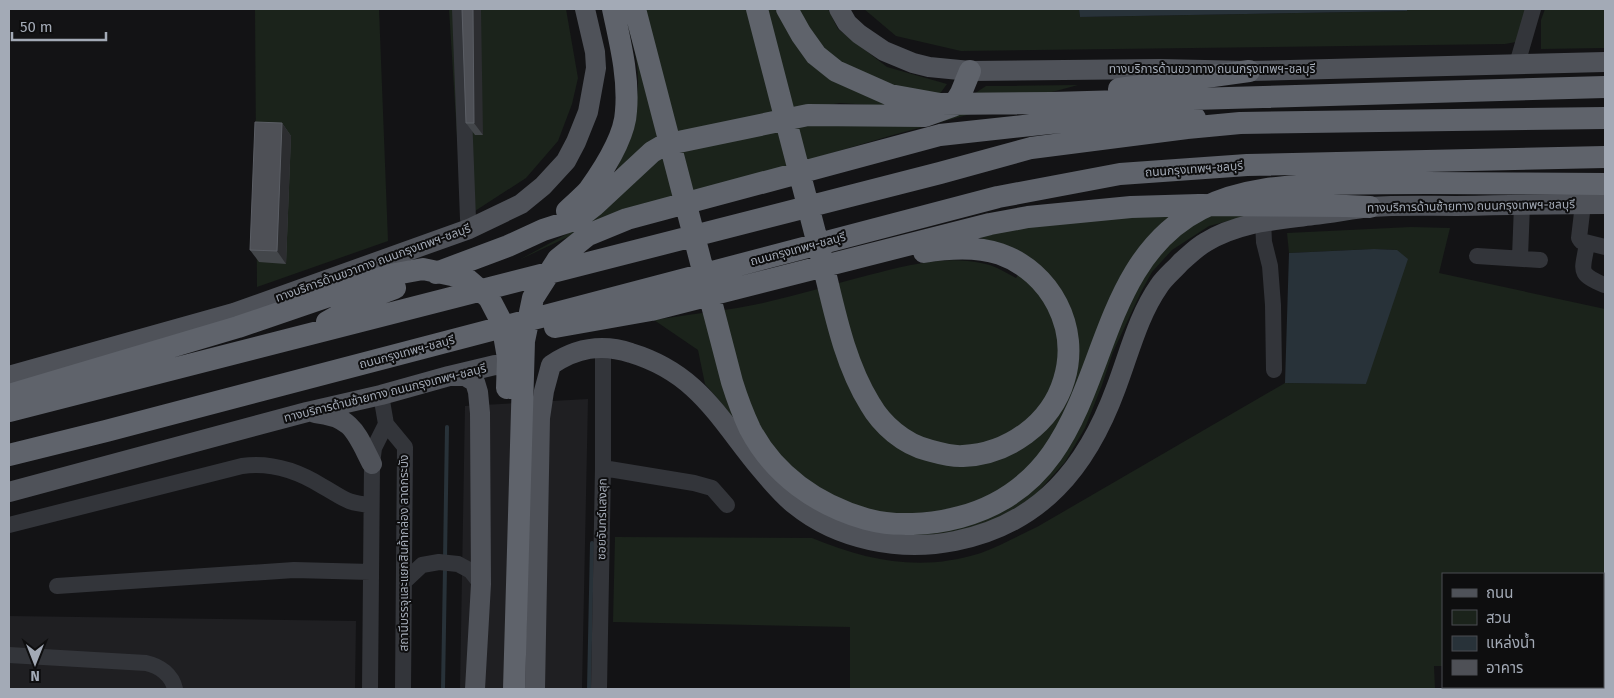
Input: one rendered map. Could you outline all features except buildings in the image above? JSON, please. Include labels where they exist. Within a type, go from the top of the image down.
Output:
[{"type":"highway","points":[[542,230],[564,214],[588,191],[609,158],[621,131],[626,113],[627,93],[623,55],[614,9]]},
{"type":"highway","points":[[635,9],[724,354],[732,382],[750,429],[772,461],[801,489],[836,508],[874,521],[897,524],[934,522],[975,513],[992,505],[1034,474],[1052,453],[1073,420],[1089,384],[1120,299],[1138,267],[1156,243],[1184,219],[1202,208],[1251,191],[1280,187],[1384,183],[1605,184]]},
{"type":"highway","points":[[682,303],[709,301],[759,292],[882,261],[946,249],[998,253],[1024,266],[1046,285],[1060,310],[1067,334],[1068,347],[1064,380],[1058,396],[1043,417],[1015,442],[977,455],[961,456],[926,450],[911,443],[889,428],[874,411],[861,389],[845,345],[757,9]]},
{"type":"highway","points":[[787,9],[801,34],[816,54],[836,70],[890,95],[940,104],[1052,103],[1605,87]]},
{"type":"highway","points":[[298,338],[369,298],[508,246],[542,230],[577,220],[652,152],[664,145],[808,115],[925,116],[953,106],[961,93],[970,71]]},
{"type":"highway","points":[[940,135],[989,113],[1046,101],[1136,86],[1249,71]]},
{"type":"highway","points":[[514,689],[524,341],[533,298],[558,259],[588,236],[627,219],[940,135],[1154,114],[1240,124]]},
{"type":"highway","points":[[9,412],[1031,148],[1240,124],[1605,118]]},
{"type":"highway","name":"ถนนกรุงเทพฯ-ชลบุรี","points":[[9,455],[100,433],[998,197],[1120,174],[1247,165],[1605,157]]},
{"type":"highway","points":[[100,433],[318,385],[536,330],[682,303],[990,224],[1028,217],[1084,211],[1180,206],[1370,207]]},
{"type":"highway","points":[[9,395],[238,327],[390,274],[423,269],[466,278],[490,298],[502,323],[508,358],[500,689]]},
{"type":"main road","name":"ทางบริการด้านขวาทาง ถนนกรุงเทพฯ-ชลบุรี","points":[[9,376],[234,313],[469,230],[521,204],[543,186],[566,161],[588,112],[596,68],[595,52],[585,9]]},
{"type":"main road","name":"ทางบริการด้านขวาทาง ถนนกรุงเทพฯ-ชลบุรี","points":[[840,9],[847,23],[859,34],[884,50],[913,63],[929,67],[970,71],[1160,69],[1249,71],[1605,62]]},
{"type":"main road","name":"ทางบริการด้านซ้ายทาง ถนนกรุงเทพฯ-ชลบุรี","points":[[544,391],[551,365],[566,355],[584,350],[603,348],[622,350],[647,358],[660,363],[691,384],[710,402],[774,485],[808,514],[846,533],[889,544],[917,545],[953,542],[976,536],[1016,519],[1031,509],[1066,479],[1096,436],[1138,328],[1160,285],[1193,251],[1205,242],[1222,234],[1263,221],[1370,207],[1605,204]]},
{"type":"main road","name":"ทางบริการด้านซ้ายทาง ถนนกรุงเทพฯ-ชลบุรี","points":[[9,492],[307,412],[495,365],[528,367],[537,371],[544,391]]},
{"type":"main road","points":[[449,376],[469,377],[475,382],[480,413],[481,584],[475,689]]},
{"type":"main road","points":[[535,689],[540,418],[544,391]]},
{"type":"main road","points":[[307,412],[329,414],[341,418],[350,425],[372,464]]},
{"type":"street","points":[[460,9],[468,219]]},
{"type":"street","points":[[1517,64],[1533,9]]},
{"type":"street","points":[[1582,204],[1579,238],[1581,241],[1605,247]]},
{"type":"street","points":[[1520,257],[1522,205]]},
{"type":"street","points":[[1263,221],[1264,242],[1270,266],[1273,305],[1274,370]]},
{"type":"street","points":[[1587,243],[1583,271],[1588,278],[1604,285]]},
{"type":"street","points":[[1477,256],[1520,257],[1540,260]]},
{"type":"street","name":"ซอยจันทร์แสงสุก","points":[[599,689],[603,348]]},
{"type":"street","points":[[370,689],[372,464],[374,448],[386,424],[381,395]]},
{"type":"street","name":"สถานีบรรจุและแยกสินค้ากล่อง ลาดกระบัง","points":[[386,424],[405,447],[403,689]]},
{"type":"street","points":[[9,525],[252,464],[283,468],[311,480],[348,502],[372,505]]},
{"type":"street","points":[[603,468],[694,483],[712,488],[727,505]]},
{"type":"street","points":[[405,581],[422,566],[439,562],[458,564],[471,571],[481,584]]},
{"type":"street","points":[[57,586],[294,570],[371,572]]},
{"type":"street","points":[[9,656],[146,663],[166,673],[173,682],[175,689]]},
{"type":"shaded area","points":[[588,399],[582,689],[460,689],[465,406]]},
{"type":"shaded area","points":[[9,616],[356,621],[355,689],[9,689]]},
{"type":"green space","points":[[255,9],[379,9],[388,241],[257,287]]},
{"type":"green space","points":[[449,9],[566,9],[578,78],[572,104],[558,141],[526,178],[475,211],[462,216]]},
{"type":"green space","points":[[623,9],[828,9],[838,29],[887,67],[947,84],[939,95],[914,108],[840,103],[760,116],[615,174],[633,119],[638,85],[636,56]]},
{"type":"green space","points":[[864,9],[1079,9],[1080,17],[1407,11],[1407,9],[1526,9],[1516,42],[1505,44],[961,51],[896,36]]},
{"type":"green space","points":[[1545,9],[1605,9],[1605,48],[1541,49],[1541,20]]},
{"type":"green space","points":[[1078,85],[893,135],[774,170],[572,235],[519,260],[572,231],[643,171],[661,159],[704,144],[810,121],[933,121],[986,86]]},
{"type":"green space","points":[[1255,214],[1209,226],[1172,250],[1152,272],[1141,292],[1113,352],[1085,428],[1065,462],[1037,493],[1021,505],[993,520],[964,530],[924,536],[874,533],[746,439],[728,411],[705,384],[698,350],[654,320],[763,303],[896,268],[939,261],[953,260],[986,264],[1016,278],[1030,258],[1012,247],[973,236],[1009,229],[1127,215]]},
{"type":"green space","points":[[1411,227],[1450,228],[1439,273],[1605,309],[1605,638],[1604,573],[1442,573],[1442,666],[1434,666],[1435,689],[850,689],[850,627],[613,622],[615,537],[812,538],[853,553],[895,561],[916,563],[959,559],[981,553],[1037,527],[1285,383],[1366,384],[1397,250],[1374,249],[1289,253],[1287,233]]},
{"type":"water","points":[[1079,9],[1407,9],[1407,11],[1080,17]]},
{"type":"water","points":[[1374,249],[1397,250],[1408,259],[1366,384],[1285,383],[1289,253]]},
{"type":"waterway","points":[[445,560],[447,427]]},
{"type":"waterway","points":[[589,689],[592,543]]},
{"type":"waterway","points":[[443,689],[445,567]]}]
